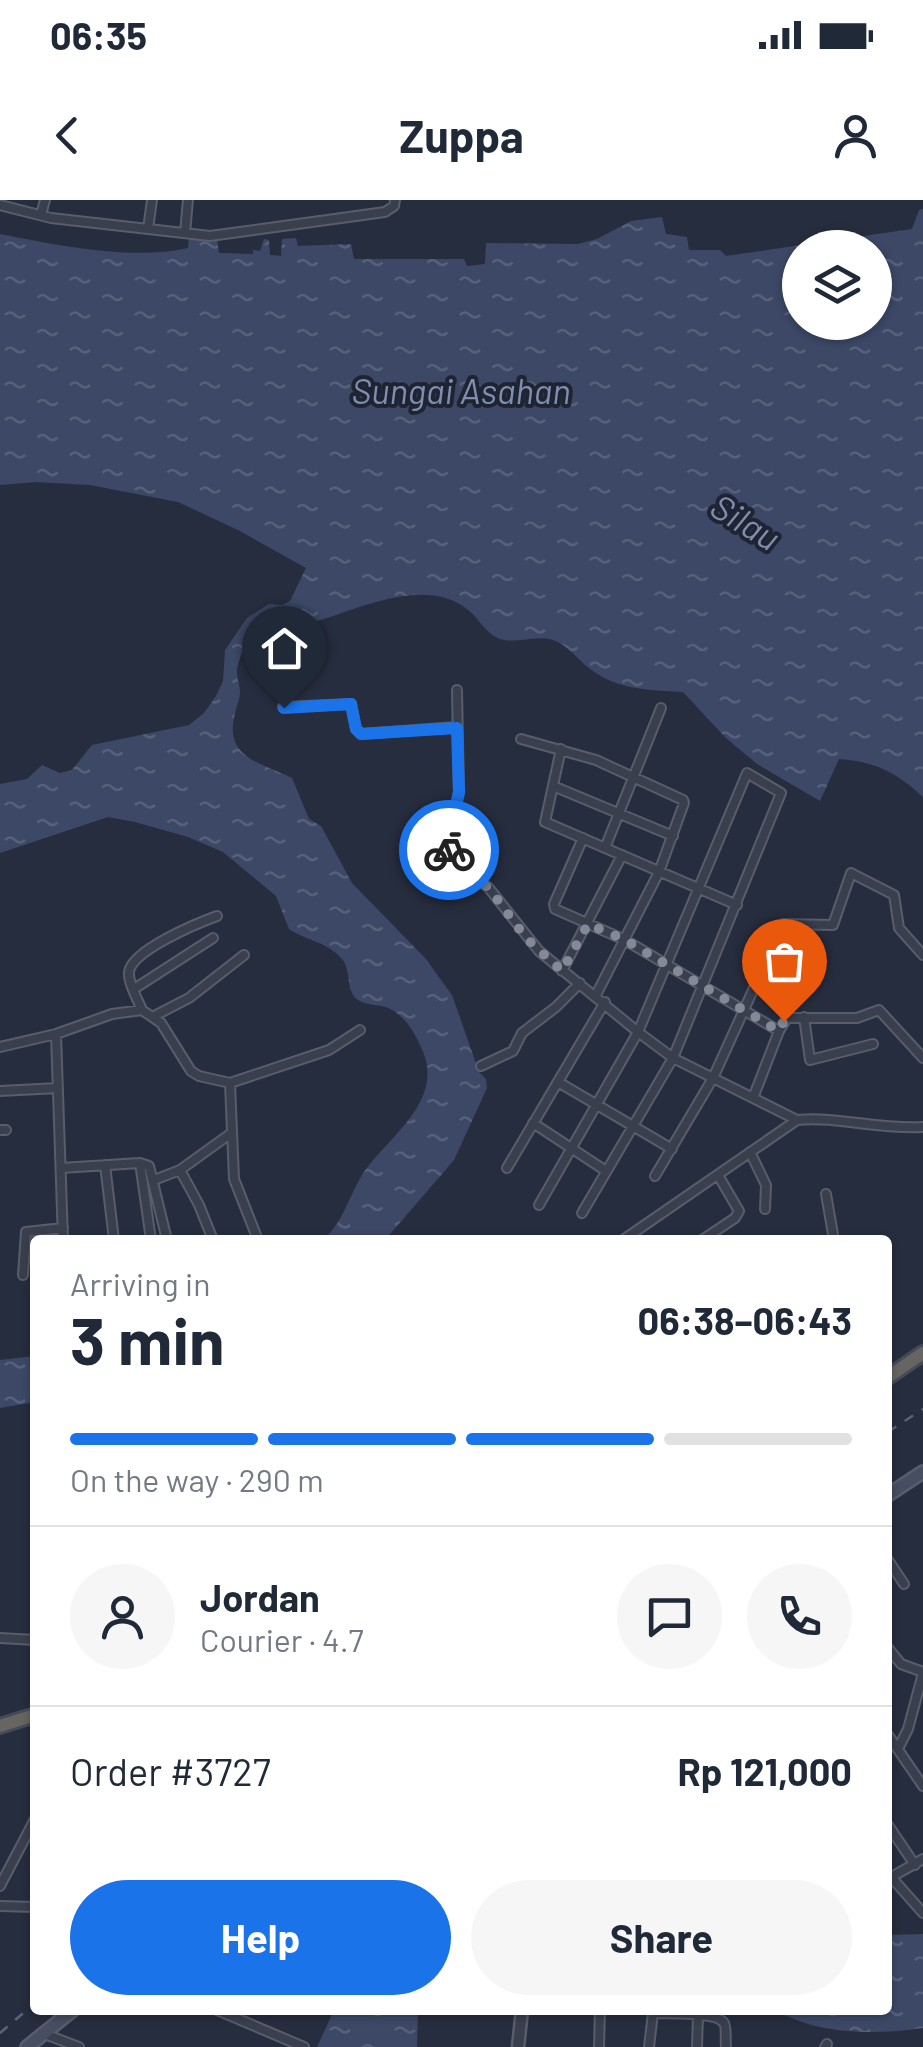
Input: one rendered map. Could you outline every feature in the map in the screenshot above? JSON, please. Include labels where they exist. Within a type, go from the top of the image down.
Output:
[{"type":"highway","points":[[892,1374],[923,1353]]},
{"type":"highway","points":[[0,1726],[30,1717]]},
{"type":"main road","points":[[892,1492],[923,1472]]},
{"type":"main road","points":[[26,2047],[66,2015]]},
{"type":"street","points":[[41,215],[44,200]]},
{"type":"street","points":[[148,229],[152,200]]},
{"type":"street","points":[[185,233],[188,200]]},
{"type":"street","points":[[0,205],[41,215],[148,229],[242,234],[385,212],[394,206],[395,200]]},
{"type":"street","points":[[457,690],[459,792],[448,841],[453,861],[465,874],[488,887],[526,938],[638,1032],[673,1058],[797,1120]]},
{"type":"street","points":[[284,708],[351,704],[356,729],[361,734],[457,728]]},
{"type":"street","points":[[605,848],[661,708]]},
{"type":"street","points":[[521,739],[632,776],[683,800],[659,872],[596,996]]},
{"type":"street","points":[[560,749],[545,822],[738,905]]},
{"type":"street","points":[[539,1205],[638,1032],[747,773],[781,793],[673,1058],[582,1213]]},
{"type":"street","points":[[552,786],[673,836]]},
{"type":"street","points":[[583,838],[554,906],[625,940],[779,1031]]},
{"type":"street","points":[[562,971],[622,856]]},
{"type":"street","points":[[654,1176],[713,1078],[783,924],[833,925],[850,873],[894,895],[898,928],[923,955]]},
{"type":"street","points":[[142,1010],[129,971],[134,963],[180,930],[217,916]]},
{"type":"street","points":[[134,989],[214,938]]},
{"type":"street","points":[[154,1016],[200,990],[244,955]]},
{"type":"street","points":[[481,1066],[513,1051],[522,1032],[556,1008],[580,983]]},
{"type":"street","points":[[507,1168],[605,1002]]},
{"type":"street","points":[[0,1048],[112,1014],[142,1010],[154,1016],[191,1071],[230,1083],[329,1050],[360,1030]]},
{"type":"street","points":[[753,1098],[787,1018],[857,1018],[879,1010],[923,1058]]},
{"type":"street","points":[[804,1017],[810,1060],[873,1044]]},
{"type":"street","points":[[56,1034],[63,1235]]},
{"type":"street","points":[[558,1082],[672,1148]]},
{"type":"street","points":[[230,1083],[234,1179],[256,1235]]},
{"type":"street","points":[[0,1090],[58,1088]]},
{"type":"street","points":[[629,1235],[797,1120],[812,1118],[894,1129],[923,1126]]},
{"type":"street","points":[[533,1123],[606,1171]]},
{"type":"street","points":[[154,1180],[180,1170],[230,1134]]},
{"type":"street","points":[[750,1152],[766,1184],[765,1209]]},
{"type":"street","points":[[60,1168],[140,1163],[152,1168],[167,1235]]},
{"type":"street","points":[[140,1163],[150,1235]]},
{"type":"street","points":[[106,1165],[113,1235]]},
{"type":"street","points":[[180,1170],[211,1235]]},
{"type":"street","points":[[710,1235],[735,1218],[739,1210],[718,1175]]},
{"type":"street","points":[[826,1194],[833,1235]]},
{"type":"street","points":[[22,1275],[26,1232],[63,1228]]},
{"type":"street","points":[[892,1566],[904,1584]]},
{"type":"street","points":[[0,1638],[30,1640]]},
{"type":"street","points":[[892,1653],[901,1664],[923,1673],[908,1729],[898,1749]]},
{"type":"street","points":[[892,1741],[923,1786]]},
{"type":"street","points":[[0,1886],[30,1829]]},
{"type":"street","points":[[892,1830],[919,1862],[892,1877]]},
{"type":"street","points":[[892,1880],[923,1912]]},
{"type":"street","points":[[0,1906],[30,1907]]},
{"type":"street","points":[[229,2015],[304,2047]]},
{"type":"street","points":[[518,2047],[521,2015]]},
{"type":"street","points":[[599,2047],[600,2015]]},
{"type":"street","points":[[649,2047],[651,2015]]},
{"type":"street","points":[[697,2047],[698,2015],[724,2023],[726,2047]]},
{"type":"street","points":[[42,2033],[79,2047]]},
{"type":"water","points":[[923,209],[923,797],[885,770],[839,759],[820,801],[757,764],[683,692],[633,688],[610,681],[553,640],[500,639],[467,609],[433,595],[375,602],[270,631],[249,643],[242,654],[233,729],[240,750],[292,778],[309,819],[321,826],[352,883],[425,958],[452,995],[479,1072],[486,1079],[487,1088],[454,1160],[389,1235],[328,1235],[366,1169],[422,1099],[427,1065],[407,1023],[390,1009],[358,1000],[351,991],[345,964],[336,953],[289,929],[276,896],[223,852],[188,837],[108,817],[0,853],[0,784],[27,779],[42,765],[60,773],[72,770],[92,745],[189,725],[216,696],[223,681],[225,650],[247,618],[269,604],[290,601],[306,568],[178,502],[90,485],[0,485],[0,234],[94,250],[143,253],[188,248],[189,237],[217,239],[219,253],[253,254],[253,250],[260,251],[264,239],[269,240],[270,255],[281,256],[282,239],[296,238],[298,246],[351,244],[354,259],[464,259],[467,266],[485,264],[486,243],[578,244],[631,221],[662,217],[666,234],[687,237],[689,250],[720,250],[726,256],[782,248],[782,340],[892,340],[892,232],[912,229],[919,210]]},
{"type":"water","points":[[30,1357],[30,1403],[0,1408],[0,1360]]},
{"type":"water","points":[[923,1934],[923,2028],[847,2031],[786,2015],[892,2015],[892,1935]]},
{"type":"water","points":[[332,2015],[418,2015],[417,2047],[317,2047]]},
{"type":"railway","points":[[892,1429],[923,1409]]},
{"type":"railway","points":[[0,2033],[30,2007]]},
{"type":"way so far","points":[[449,850],[457,868],[488,887],[526,938],[562,971],[588,924],[625,940],[779,1031],[784,1021]]},
{"type":"route","points":[[284,708],[351,704],[356,729],[361,734],[457,728],[459,792],[449,850]]},
{"type":"water label","name":"Sungai Asahan","points":[[461,390]]},
{"type":"water label","name":"Silau","points":[[746,521]]}]
